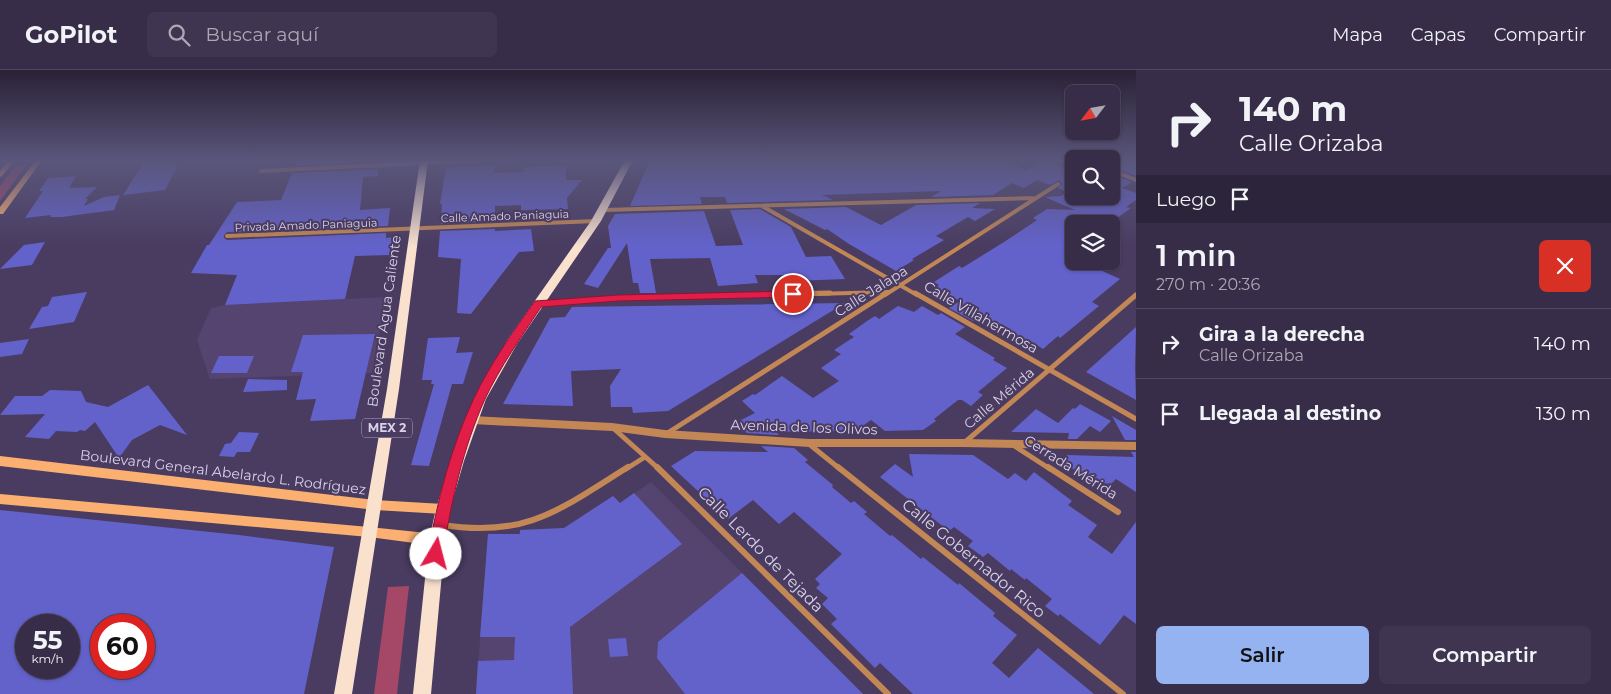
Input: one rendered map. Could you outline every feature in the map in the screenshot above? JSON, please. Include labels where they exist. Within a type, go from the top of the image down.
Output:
[{"type":"main road","points":[[0,212],[17,189]]},
{"type":"main road","name":"Boulevard Agua Caliente","points":[[343,694],[393,389],[420,189]]},
{"type":"main road","points":[[422,694],[443,509],[457,461],[480,398],[512,342],[596,221],[614,189]]},
{"type":"main road","name":"Boulevard General Abelardo L. Rodríguez","points":[[0,460],[375,505],[443,509]]},
{"type":"main road","points":[[0,499],[369,532],[439,532]]},
{"type":"street","name":"Calle Jalapa","points":[[665,434],[1050,189]]},
{"type":"street","points":[[603,210],[1037,198]]},
{"type":"street","name":"Calle Villahermosa","points":[[761,205],[1136,420]]},
{"type":"street","name":"Calle Amado Paniaguia","points":[[415,229],[596,221]]},
{"type":"street","name":"Privada Amado Paniaguia","points":[[227,236],[415,229]]},
{"type":"street","points":[[538,304],[618,298],[890,292]]},
{"type":"street","name":"Calle Mérida","points":[[963,443],[1136,296]]},
{"type":"street","name":"Avenida de los Olivos","points":[[472,420],[612,427],[665,434],[808,444],[963,443],[1136,446]]},
{"type":"street","name":"Calle Lerdo de Tejada","points":[[612,427],[888,694]]},
{"type":"street","name":"Calle Gobernador Rico","points":[[808,444],[1123,694]]},
{"type":"street","name":"Cerrada Mérida","points":[[1010,444],[1118,512]]},
{"type":"street","points":[[439,532],[466,529],[497,529],[535,520],[645,457]]},
{"type":"shaded area","points":[[0,189],[9,189],[0,201]]},
{"type":"shaded area","points":[[386,297],[372,373],[210,379],[197,340],[211,308],[225,305]]},
{"type":"shaded area","points":[[651,482],[863,694],[476,694],[488,534],[519,534],[520,530],[564,528],[613,496],[620,503]]},
{"type":"shaded area","points":[[409,586],[397,694],[374,694],[388,587]]},
{"type":"building","points":[[40,189],[95,189],[85,199],[88,199],[84,206],[104,197],[120,195],[114,210],[62,217],[50,217],[51,215],[25,218],[43,191],[39,191]]},
{"type":"building","points":[[127,189],[165,189],[165,190],[123,195]]},
{"type":"building","points":[[285,189],[362,189],[360,210],[390,208],[388,226],[227,232],[224,238],[227,240],[386,233],[386,238],[394,237],[390,255],[355,256],[345,299],[225,305],[237,275],[191,273],[207,245],[209,245],[237,202],[281,200]]},
{"type":"building","points":[[442,189],[574,189],[567,198],[568,209],[521,210],[521,205],[495,206],[495,221],[441,224],[442,204],[440,204]]},
{"type":"building","points":[[637,189],[1002,189],[993,195],[931,197],[941,191],[822,195],[833,200],[727,203],[725,197],[700,197],[702,204],[630,206]]},
{"type":"building","points":[[1120,189],[1136,193],[1136,200],[1126,207],[1131,208],[1120,216],[1065,215],[1065,270],[1100,270],[1120,279],[1092,302],[1099,306],[1060,338],[1058,336],[1043,349],[1032,342],[1019,339],[979,317],[973,321],[949,308],[960,301],[942,291],[937,287],[939,285],[934,282],[959,266],[962,268],[1004,242],[1037,220],[1033,218],[1047,209],[1075,210],[1045,197],[1061,196],[1065,193],[1065,205],[1120,205]]},
{"type":"building","points":[[980,203],[972,208],[995,209],[975,221],[968,217],[936,236],[944,240],[896,271],[827,229],[825,230],[784,209],[846,207],[881,225],[916,205]]},
{"type":"building","points":[[760,209],[791,227],[806,257],[831,256],[845,279],[794,281],[788,275],[755,275],[758,283],[718,286],[710,258],[650,259],[656,293],[640,293],[638,283],[633,283],[627,243],[598,288],[584,284],[608,248],[611,248],[608,226],[615,214],[704,211],[716,246],[743,245],[730,210]]},
{"type":"building","points":[[495,229],[495,231],[531,229],[534,251],[519,252],[471,314],[457,313],[461,259],[438,257],[440,231]]},
{"type":"building","points":[[45,242],[32,265],[0,269],[24,245]]},
{"type":"building","points":[[87,292],[74,322],[29,329],[42,307],[48,306],[52,297]]},
{"type":"building","points":[[845,303],[668,411],[633,413],[632,407],[611,407],[610,386],[621,369],[571,371],[573,406],[503,404],[550,318],[565,317],[572,307]]},
{"type":"building","points":[[898,306],[914,312],[922,306],[938,315],[941,313],[965,327],[955,334],[995,358],[993,360],[1007,368],[978,392],[983,395],[971,406],[962,400],[958,400],[934,419],[936,421],[923,430],[885,431],[871,420],[857,430],[850,425],[840,431],[776,432],[779,435],[747,433],[735,423],[755,413],[742,401],[753,394],[755,395],[782,376],[813,398],[839,381],[821,368],[841,354],[834,350],[854,337],[849,334],[867,321],[875,316],[879,319]]},
{"type":"building","points":[[1136,327],[1135,368],[1136,400],[1086,372]]},
{"type":"building","points":[[375,334],[355,419],[310,421],[316,399],[296,400],[303,372],[291,372],[303,335]]},
{"type":"building","points":[[460,337],[456,353],[473,352],[463,384],[452,384],[429,466],[411,465],[434,384],[431,384],[432,380],[422,380],[428,338]]},
{"type":"building","points":[[29,339],[22,354],[0,357],[0,343]]},
{"type":"building","points":[[219,356],[254,356],[247,373],[211,373]]},
{"type":"building","points":[[248,379],[287,380],[287,390],[243,392]]},
{"type":"building","points":[[148,385],[187,435],[160,425],[132,440],[119,458],[95,422],[85,431],[56,431],[49,439],[25,437],[45,414],[0,415],[15,396],[42,396],[50,390],[81,391],[86,402],[108,407]]},
{"type":"building","points":[[1080,404],[1111,421],[1100,432],[1090,426],[1077,439],[1068,439],[1069,433],[1011,432],[1036,409],[1058,423],[1073,408],[1075,409]]},
{"type":"building","points":[[1112,416],[1136,430],[1136,440],[1125,440]]},
{"type":"building","points":[[239,432],[259,433],[250,452],[237,452],[234,457],[219,456],[225,444],[231,443]]},
{"type":"building","points":[[761,446],[794,448],[808,460],[805,462],[833,485],[832,487],[851,503],[854,501],[867,512],[864,514],[890,536],[892,535],[921,559],[923,557],[958,585],[959,583],[995,613],[993,616],[1017,635],[992,663],[1009,678],[1038,648],[1094,694],[913,694],[880,663],[875,668],[831,624],[837,619],[822,604],[828,598],[816,588],[820,584],[815,579],[842,554],[794,512],[779,524],[753,500],[728,519],[671,466],[695,451],[768,452]]},
{"type":"building","points":[[1131,452],[1136,452],[1136,492],[1116,479],[1111,484],[1094,482],[1079,470],[1075,470],[1067,465],[1067,455],[1134,457]]},
{"type":"building","points":[[909,454],[973,455],[1008,479],[1015,473],[1026,481],[1034,472],[1072,501],[1068,505],[1097,525],[1088,537],[1112,554],[1136,522],[1136,624],[1124,615],[1100,645],[1060,614],[1058,616],[1045,606],[1052,599],[1026,578],[1025,580],[1011,569],[1010,571],[988,553],[983,557],[968,546],[973,541],[954,527],[949,531],[880,477],[895,464],[913,477]]},
{"type":"building","points":[[634,493],[682,544],[570,627],[573,694],[476,694],[478,661],[514,660],[515,637],[480,637],[488,534],[520,534],[520,530],[564,528],[613,496],[620,503]]},
{"type":"building","points":[[0,510],[334,547],[304,694],[0,694]]},
{"type":"building","points":[[742,573],[863,694],[685,694],[657,658],[658,642]]},
{"type":"building","points":[[626,638],[628,656],[610,657],[608,639]]},
{"type":"route","points":[[436,554],[443,509],[457,461],[480,398],[512,342],[538,304],[618,298],[793,294]]}]
